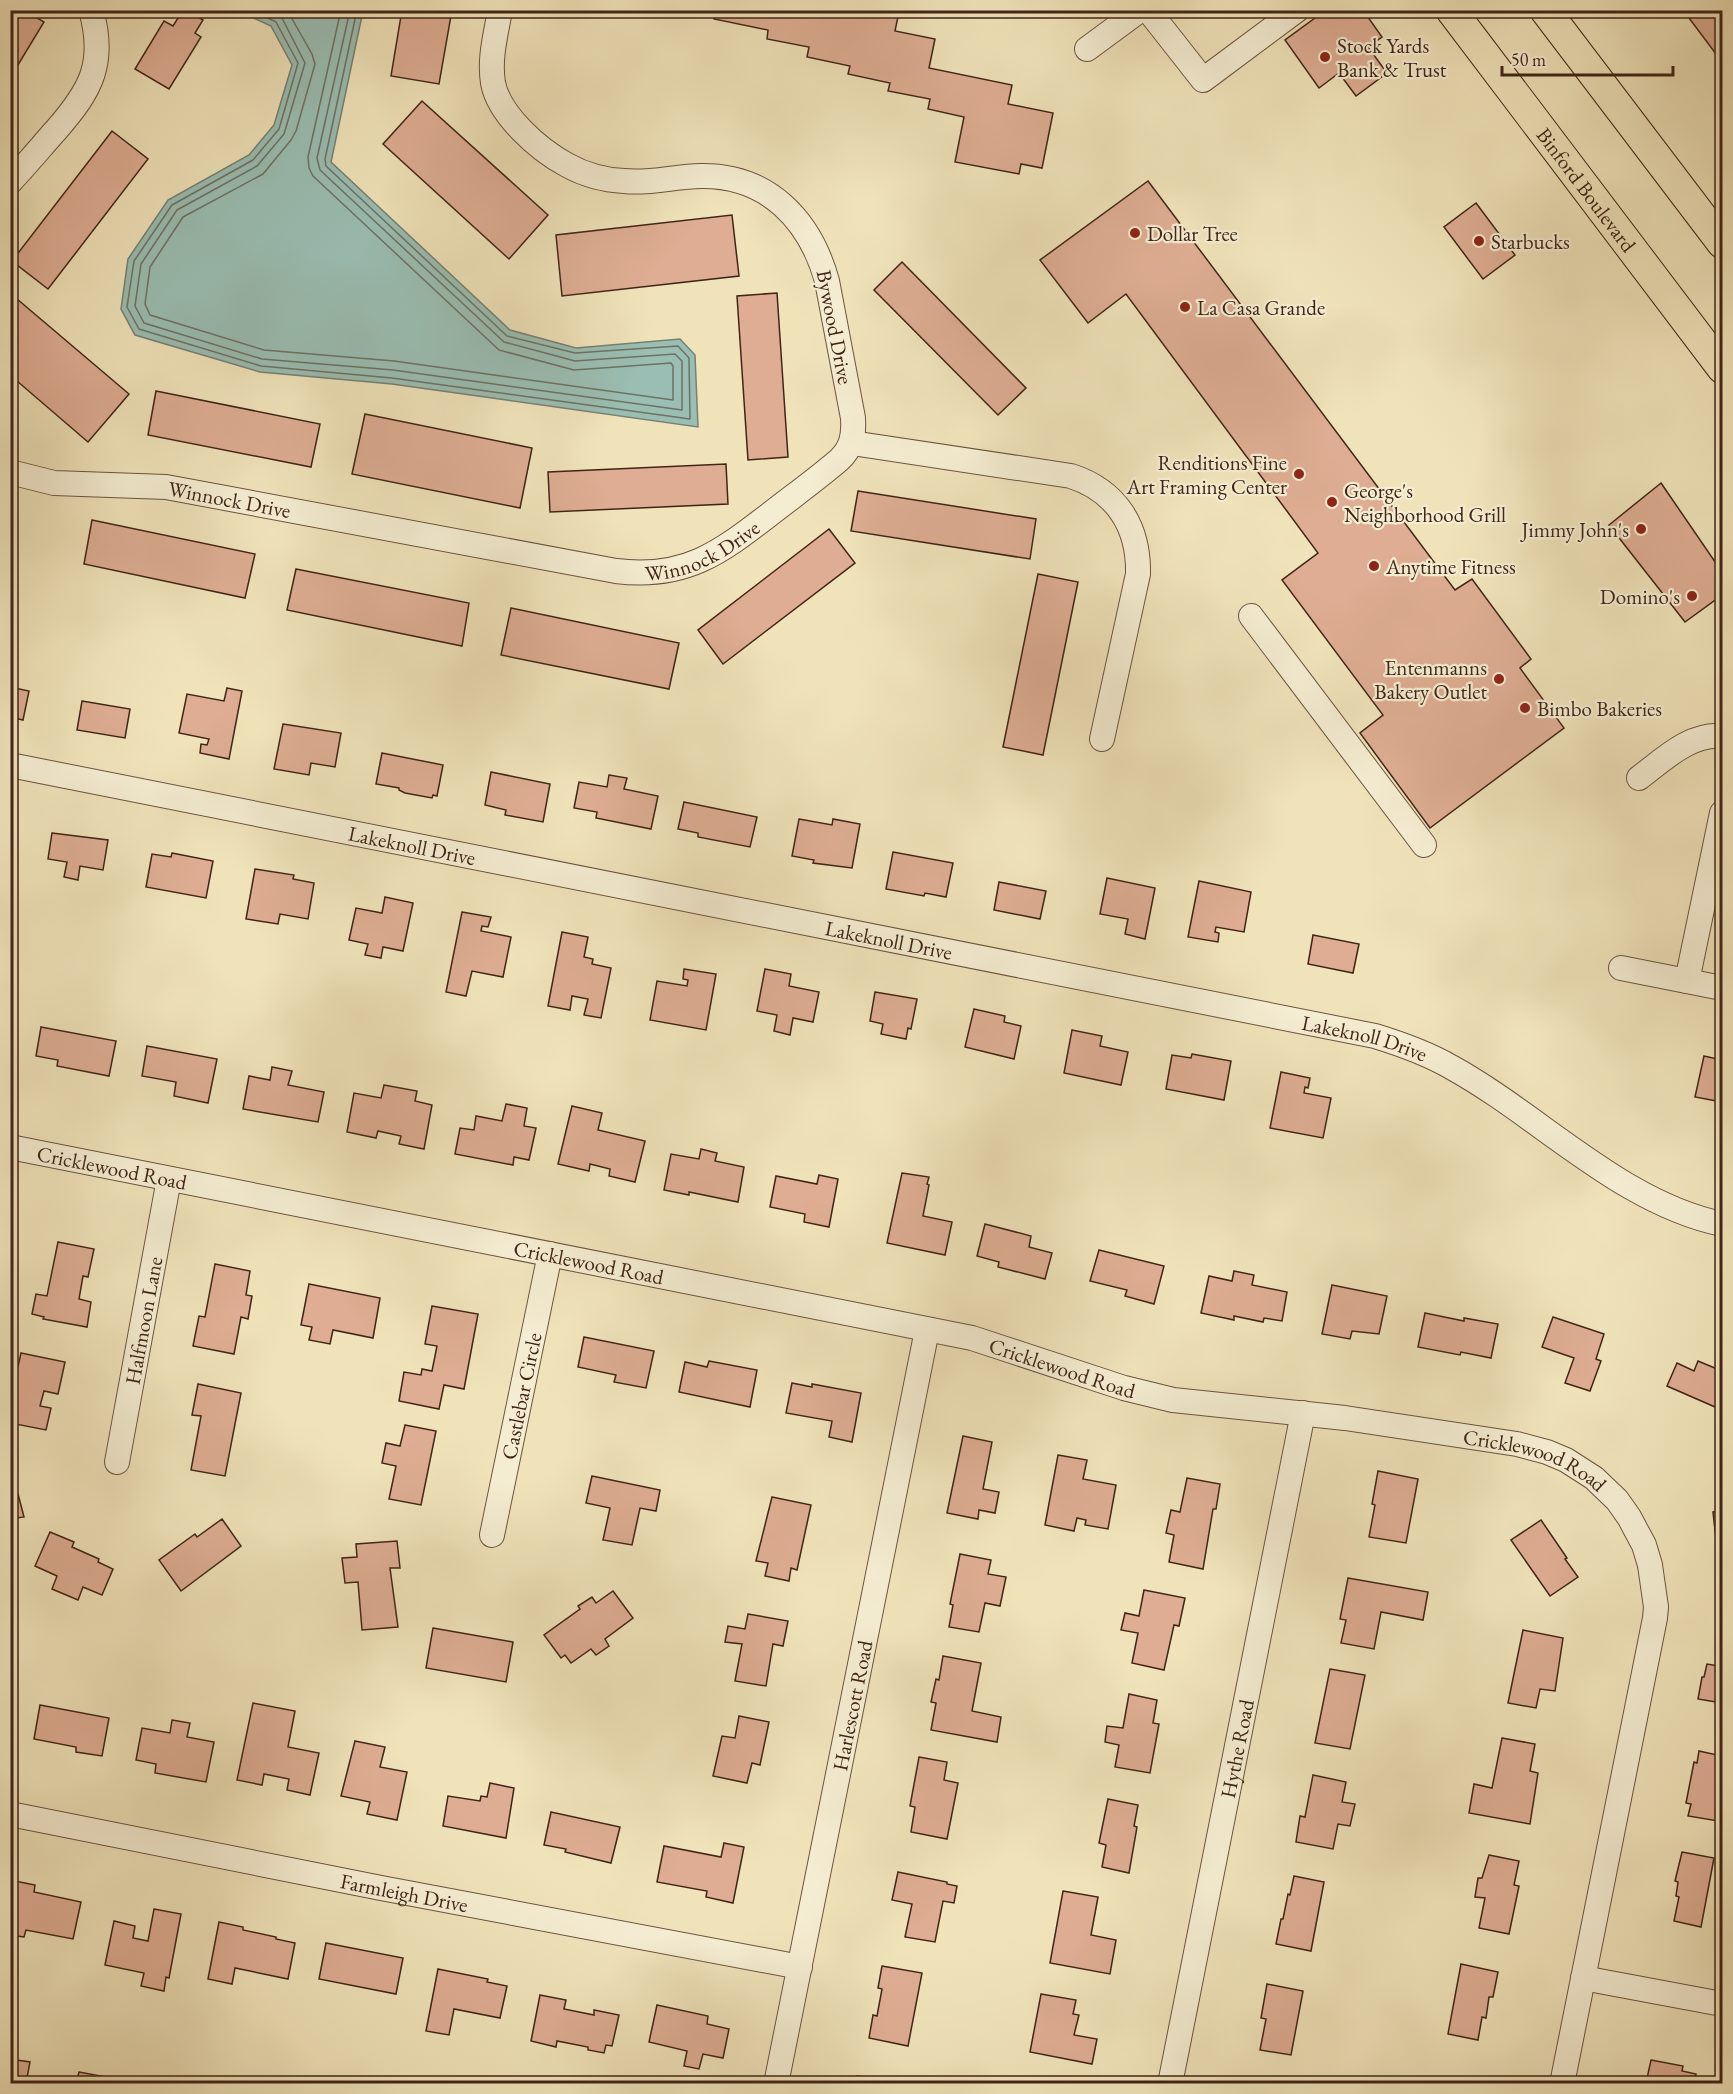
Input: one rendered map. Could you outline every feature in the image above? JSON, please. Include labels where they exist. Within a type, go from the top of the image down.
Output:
[{"type":"main road","name":"Binford Boulevard","points":[[1451,10],[1722,368]]},
{"type":"main road","points":[[1527,10],[1551,19],[1722,243]]},
{"type":"street","points":[[10,182],[80,102],[91,83],[97,62],[98,41],[91,10]]},
{"type":"street","name":"Bywood Drive","points":[[500,10],[491,64],[494,86],[499,100],[512,121],[548,153],[582,172],[610,180],[636,182],[705,176],[739,180],[758,188],[776,200],[799,222],[821,260],[827,281],[853,418],[852,443]]},
{"type":"street","points":[[1087,49],[1140,10]]},
{"type":"street","points":[[1148,10],[1203,80],[1297,10]]},
{"type":"street","points":[[852,443],[1071,476],[1090,484],[1116,504],[1133,531],[1138,574],[1102,739]]},
{"type":"street","name":"Winnock Drive","points":[[10,472],[54,483],[166,487],[616,571],[649,573],[693,564],[732,543],[839,460],[852,443]]},
{"type":"street","points":[[1251,616],[1424,845]]},
{"type":"street","points":[[1639,778],[1684,745],[1713,735],[1722,736]]},
{"type":"street","name":"Lakeknoll Drive","points":[[10,765],[1375,1036],[1416,1049],[1454,1068],[1659,1203],[1704,1220],[1722,1224]]},
{"type":"street","points":[[1687,981],[1722,813]]},
{"type":"street","points":[[1621,968],[1722,988]]},
{"type":"street","name":"Cricklewood Road","points":[[10,1147],[972,1338],[1124,1388],[1173,1400],[1214,1406],[1303,1413],[1517,1444],[1547,1452],[1585,1471],[1610,1492],[1629,1517],[1644,1545],[1655,1596],[1655,1618],[1562,2084]]},
{"type":"street","name":"Halfmoon Lane","points":[[117,1462],[169,1179]]},
{"type":"street","name":"Castlebar Circle","points":[[492,1535],[549,1254]]},
{"type":"street","name":"Harlescott Road","points":[[776,2084],[927,1329]]},
{"type":"street","name":"Hythe Road","points":[[1170,2084],[1303,1413]]},
{"type":"street","name":"Farmleigh Drive","points":[[10,1814],[358,1884],[800,1967]]},
{"type":"street","points":[[1583,1978],[1722,2004]]},
{"type":"water","points":[[238,11],[363,11],[331,162],[510,330],[576,348],[680,339],[695,355],[698,427],[392,384],[260,372],[135,335],[121,309],[128,259],[168,200],[249,155],[274,125],[292,65],[271,26]]},
{"type":"building","points":[[10,10],[24,10],[44,22],[13,73],[10,72]]},
{"type":"building","points":[[183,10],[203,20],[195,33],[201,37],[169,89],[135,69],[164,21],[173,26]]},
{"type":"building","points":[[402,10],[452,10],[439,84],[391,76]]},
{"type":"building","points":[[716,10],[899,12],[895,31],[935,39],[929,68],[1012,85],[1008,104],[1053,113],[1042,168],[1021,164],[1019,174],[955,162],[964,117],[928,109],[930,99],[888,91],[890,83],[848,74],[850,66],[807,57],[809,47],[767,39],[768,30],[714,19]]},
{"type":"building","points":[[1326,10],[1363,10],[1382,37],[1368,47],[1387,73],[1356,96],[1339,73],[1319,88],[1285,40]]},
{"type":"building","points":[[1683,10],[1722,10],[1722,62]]},
{"type":"building","points":[[422,101],[548,215],[509,259],[383,144]]},
{"type":"building","points":[[112,131],[148,159],[48,289],[12,261]]},
{"type":"building","points":[[1148,181],[1455,590],[1472,579],[1531,659],[1520,668],[1564,728],[1430,828],[1360,733],[1383,715],[1282,580],[1318,553],[1126,294],[1088,323],[1040,260]]},
{"type":"building","name":"Starbucks","points":[[1476,203],[1515,255],[1483,279],[1444,227]]},
{"type":"building","points":[[732,215],[739,276],[562,296],[556,235]]},
{"type":"building","points":[[902,262],[1026,388],[998,415],[874,290]]},
{"type":"building","points":[[10,293],[129,394],[88,442],[10,375]]},
{"type":"building","points":[[777,293],[788,457],[748,460],[737,296]]},
{"type":"building","points":[[156,391],[320,424],[311,467],[148,435]]},
{"type":"building","points":[[365,414],[532,448],[520,508],[352,474]]},
{"type":"building","points":[[726,464],[728,504],[550,512],[548,472]]},
{"type":"building","points":[[1661,483],[1722,572],[1722,595],[1685,622],[1609,525]]},
{"type":"building","points":[[858,491],[1036,519],[1030,559],[851,531]]},
{"type":"building","points":[[92,520],[255,554],[245,598],[84,564]]},
{"type":"building","points":[[829,529],[855,563],[723,664],[698,630]]},
{"type":"building","points":[[296,569],[469,603],[462,646],[287,610]]},
{"type":"building","points":[[1038,574],[1078,582],[1043,755],[1003,747]]},
{"type":"building","points":[[511,608],[679,643],[669,689],[501,655]]},
{"type":"building","points":[[10,687],[29,691],[23,720],[10,717]]},
{"type":"building","points":[[227,688],[242,691],[229,759],[200,753],[201,744],[207,745],[209,739],[179,733],[187,694],[224,701]]},
{"type":"building","points":[[82,701],[130,709],[125,738],[77,730]]},
{"type":"building","points":[[283,724],[341,733],[335,767],[311,763],[309,775],[274,769]]},
{"type":"building","points":[[382,753],[443,765],[437,796],[433,795],[432,798],[405,793],[399,788],[376,784]]},
{"type":"building","points":[[491,772],[550,784],[543,822],[505,815],[506,810],[485,805]]},
{"type":"building","points":[[609,775],[627,778],[624,789],[658,796],[651,829],[596,818],[597,812],[574,808],[579,782],[607,787]]},
{"type":"building","points":[[684,802],[757,817],[750,847],[698,837],[698,833],[678,829]]},
{"type":"building","points":[[799,819],[832,825],[833,819],[860,824],[852,868],[813,863],[814,860],[792,856]]},
{"type":"building","points":[[52,833],[108,840],[103,870],[80,866],[78,880],[64,877],[67,862],[48,859]]},
{"type":"building","points":[[893,852],[953,863],[946,897],[925,893],[924,896],[886,889]]},
{"type":"building","points":[[172,853],[213,861],[206,898],[146,887],[152,854],[171,857]]},
{"type":"building","points":[[255,869],[294,875],[293,879],[314,883],[308,919],[280,914],[278,924],[246,919]]},
{"type":"building","points":[[1107,878],[1155,888],[1145,939],[1125,934],[1128,919],[1100,914]]},
{"type":"building","points":[[1199,881],[1251,892],[1244,932],[1216,927],[1215,932],[1219,933],[1218,942],[1188,937]]},
{"type":"building","points":[[999,882],[1046,891],[1040,919],[994,910]]},
{"type":"building","points":[[385,897],[413,903],[403,951],[383,947],[381,958],[365,955],[368,944],[349,940],[356,908],[382,913]]},
{"type":"building","points":[[462,912],[491,917],[488,927],[482,926],[481,931],[511,937],[503,977],[472,971],[466,996],[446,992]]},
{"type":"building","points":[[562,932],[588,937],[584,957],[593,959],[592,964],[611,968],[601,1018],[584,1015],[588,999],[572,996],[570,1010],[548,1006]]},
{"type":"building","points":[[1313,935],[1359,944],[1353,973],[1308,964]]},
{"type":"building","points":[[684,969],[716,974],[706,1030],[650,1020],[657,981],[687,986],[688,980],[683,979]]},
{"type":"building","points":[[765,969],[791,974],[789,986],[819,992],[813,1022],[793,1018],[790,1035],[774,1031],[777,1015],[757,1011]]},
{"type":"building","points":[[875,992],[917,999],[911,1029],[908,1028],[906,1039],[881,1034],[883,1024],[870,1021]]},
{"type":"building","points":[[974,1009],[1005,1016],[1004,1022],[1021,1026],[1014,1059],[965,1047]]},
{"type":"building","points":[[41,1027],[116,1041],[109,1076],[57,1066],[58,1060],[36,1056]]},
{"type":"building","points":[[1072,1030],[1102,1036],[1100,1046],[1128,1052],[1121,1085],[1064,1073]]},
{"type":"building","points":[[147,1046],[217,1059],[208,1103],[174,1096],[176,1082],[142,1076]]},
{"type":"building","points":[[1192,1054],[1231,1061],[1224,1100],[1166,1089],[1172,1055],[1191,1058]]},
{"type":"building","points":[[1704,1056],[1722,1060],[1722,1102],[1695,1097]]},
{"type":"building","points":[[272,1067],[292,1071],[288,1085],[324,1092],[318,1122],[243,1109],[249,1076],[270,1080]]},
{"type":"building","points":[[1281,1072],[1310,1078],[1308,1088],[1305,1087],[1304,1093],[1331,1098],[1323,1138],[1270,1128]]},
{"type":"building","points":[[384,1085],[417,1091],[415,1101],[432,1105],[424,1149],[399,1144],[401,1136],[378,1131],[376,1138],[347,1132],[354,1093],[381,1098]]},
{"type":"building","points":[[506,1104],[527,1108],[524,1126],[536,1128],[529,1160],[514,1157],[513,1165],[455,1154],[460,1128],[474,1130],[476,1116],[502,1121]]},
{"type":"building","points":[[572,1106],[602,1113],[598,1130],[645,1141],[635,1182],[609,1176],[610,1169],[590,1164],[589,1171],[558,1164]]},
{"type":"building","points":[[701,1149],[717,1153],[715,1161],[744,1167],[738,1202],[689,1192],[689,1195],[664,1190],[671,1154],[699,1159]]},
{"type":"building","points":[[902,1173],[929,1177],[923,1216],[952,1222],[945,1255],[887,1243]]},
{"type":"building","points":[[819,1175],[838,1179],[829,1227],[804,1222],[805,1214],[770,1207],[776,1176],[817,1184]]},
{"type":"building","points":[[985,1224],[1031,1236],[1029,1247],[1052,1253],[1045,1279],[998,1267],[999,1262],[977,1256]]},
{"type":"building","points":[[58,1242],[94,1249],[88,1277],[83,1276],[79,1299],[91,1302],[87,1327],[43,1319],[44,1317],[32,1314],[36,1294],[47,1296]]},
{"type":"building","points":[[1099,1250],[1164,1266],[1154,1304],[1125,1296],[1127,1290],[1090,1281]]},
{"type":"building","points":[[215,1264],[250,1271],[246,1295],[252,1296],[248,1319],[241,1317],[234,1354],[193,1346],[199,1316],[205,1317]]},
{"type":"building","points":[[1234,1271],[1254,1275],[1252,1285],[1287,1292],[1282,1321],[1264,1318],[1263,1322],[1234,1316],[1234,1320],[1201,1313],[1209,1276],[1232,1281]]},
{"type":"building","points":[[309,1284],[380,1298],[373,1338],[333,1330],[330,1344],[309,1340],[312,1327],[301,1325]]},
{"type":"building","points":[[1332,1285],[1387,1296],[1379,1334],[1352,1331],[1350,1339],[1322,1334]]},
{"type":"building","points":[[432,1306],[478,1314],[464,1389],[444,1385],[439,1409],[399,1401],[404,1372],[421,1375],[422,1369],[432,1371],[437,1346],[425,1344]]},
{"type":"building","points":[[1425,1313],[1464,1321],[1464,1318],[1498,1324],[1491,1358],[1418,1347]]},
{"type":"building","points":[[1553,1317],[1604,1334],[1596,1359],[1601,1361],[1590,1391],[1565,1383],[1574,1358],[1542,1347]]},
{"type":"building","points":[[584,1337],[654,1351],[646,1388],[614,1382],[616,1375],[578,1367]]},
{"type":"building","points":[[21,1353],[65,1362],[58,1394],[44,1391],[40,1406],[51,1408],[46,1430],[10,1423],[10,1379],[15,1380]]},
{"type":"building","points":[[709,1361],[757,1370],[750,1407],[679,1392],[685,1362],[707,1367]]},
{"type":"building","points":[[1698,1361],[1722,1371],[1722,1410],[1667,1386],[1677,1363],[1694,1371]]},
{"type":"building","points":[[792,1383],[812,1387],[812,1384],[861,1393],[852,1442],[829,1437],[832,1421],[786,1413]]},
{"type":"building","points":[[198,1384],[241,1393],[225,1476],[191,1470],[201,1416],[192,1415]]},
{"type":"building","points":[[405,1425],[436,1431],[421,1505],[389,1499],[396,1466],[382,1463],[386,1443],[400,1446]]},
{"type":"building","points":[[963,1436],[992,1442],[983,1489],[999,1492],[995,1513],[979,1510],[978,1519],[947,1513]]},
{"type":"building","points":[[1058,1455],[1087,1460],[1083,1479],[1116,1485],[1108,1529],[1085,1525],[1086,1520],[1077,1518],[1074,1531],[1045,1525]]},
{"type":"building","points":[[1378,1471],[1418,1479],[1406,1543],[1369,1537]]},
{"type":"building","points":[[592,1476],[660,1490],[656,1511],[640,1508],[632,1545],[603,1540],[610,1508],[586,1503]]},
{"type":"building","points":[[1187,1478],[1220,1484],[1216,1509],[1213,1509],[1203,1569],[1169,1562],[1174,1535],[1166,1533],[1171,1510],[1180,1512]]},
{"type":"building","points":[[10,1493],[11,1496],[18,1494],[24,1517],[10,1519]]},
{"type":"building","points":[[772,1497],[811,1505],[797,1570],[791,1568],[789,1581],[765,1576],[768,1563],[756,1561]]},
{"type":"building","points":[[1722,1511],[1722,1547],[1717,1548],[1713,1512]]},
{"type":"building","points":[[222,1519],[241,1546],[181,1591],[159,1560],[195,1534],[197,1537]]},
{"type":"building","points":[[1541,1520],[1578,1577],[1550,1596],[1511,1540]]},
{"type":"building","points":[[50,1532],[74,1542],[72,1547],[99,1559],[98,1562],[113,1569],[102,1595],[83,1587],[78,1600],[52,1589],[57,1576],[35,1566]]},
{"type":"building","points":[[397,1541],[400,1568],[390,1568],[398,1627],[362,1630],[358,1582],[345,1583],[342,1558],[357,1557],[356,1544]]},
{"type":"building","points":[[960,1554],[991,1560],[988,1574],[1006,1577],[1000,1606],[985,1603],[979,1632],[949,1627],[953,1605],[950,1604]]},
{"type":"building","points":[[1348,1578],[1428,1592],[1423,1620],[1381,1612],[1374,1649],[1341,1643],[1346,1620],[1340,1619]]},
{"type":"building","points":[[1144,1590],[1185,1598],[1179,1626],[1174,1625],[1164,1670],[1132,1663],[1138,1633],[1121,1630],[1125,1613],[1139,1616]]},
{"type":"building","points":[[613,1591],[633,1618],[605,1639],[609,1646],[596,1655],[591,1649],[571,1663],[565,1655],[561,1658],[544,1635],[580,1609],[578,1606],[592,1597],[596,1603]]},
{"type":"building","points":[[748,1614],[788,1621],[783,1646],[773,1644],[766,1686],[735,1681],[742,1644],[725,1642],[728,1626],[745,1629]]},
{"type":"building","points":[[433,1628],[513,1642],[506,1682],[426,1668]]},
{"type":"building","points":[[1523,1630],[1563,1638],[1555,1691],[1540,1689],[1536,1708],[1508,1703]]},
{"type":"building","points":[[1722,1647],[1722,1703],[1698,1699],[1707,1664],[1719,1666]]},
{"type":"building","points":[[943,1656],[981,1663],[972,1711],[1001,1717],[997,1742],[931,1730],[936,1703],[931,1702],[936,1679],[939,1680]]},
{"type":"building","points":[[1330,1669],[1365,1675],[1350,1749],[1315,1743]]},
{"type":"building","points":[[1129,1694],[1157,1700],[1153,1723],[1159,1724],[1150,1773],[1115,1767],[1119,1745],[1105,1742],[1107,1726],[1123,1728]]},
{"type":"building","points":[[253,1703],[295,1711],[288,1747],[319,1753],[310,1795],[287,1790],[289,1779],[264,1774],[262,1785],[237,1780]]},
{"type":"building","points":[[40,1705],[109,1718],[102,1756],[76,1752],[76,1747],[34,1739]]},
{"type":"building","points":[[739,1716],[769,1722],[760,1765],[752,1763],[747,1783],[713,1776],[722,1736],[735,1738]]},
{"type":"building","points":[[172,1720],[190,1723],[187,1737],[214,1742],[206,1782],[155,1773],[156,1764],[136,1760],[142,1728],[170,1733]]},
{"type":"building","points":[[1502,1738],[1535,1744],[1530,1771],[1538,1773],[1530,1824],[1469,1813],[1474,1784],[1492,1788]]},
{"type":"building","points":[[355,1741],[385,1747],[380,1767],[407,1772],[397,1820],[367,1814],[370,1802],[341,1796]]},
{"type":"building","points":[[1699,1751],[1722,1756],[1722,1800],[1718,1821],[1688,1816],[1691,1804],[1686,1803],[1694,1762],[1697,1763]]},
{"type":"building","points":[[919,1757],[947,1762],[944,1780],[958,1783],[947,1839],[911,1832],[915,1807],[910,1806]]},
{"type":"building","points":[[1313,1775],[1346,1782],[1342,1802],[1355,1804],[1350,1826],[1338,1824],[1333,1849],[1296,1842],[1300,1816],[1305,1817]]},
{"type":"building","points":[[490,1783],[514,1788],[506,1838],[443,1826],[448,1796],[480,1801],[481,1796],[487,1797]]},
{"type":"building","points":[[1108,1799],[1138,1805],[1134,1826],[1137,1827],[1129,1873],[1102,1867],[1106,1845],[1099,1843]]},
{"type":"building","points":[[551,1812],[620,1827],[611,1863],[565,1852],[566,1849],[544,1845]]},
{"type":"building","points":[[724,1843],[744,1847],[733,1903],[706,1897],[707,1891],[657,1882],[664,1846],[721,1857]]},
{"type":"building","points":[[1682,1852],[1714,1858],[1701,1927],[1674,1921],[1679,1897],[1676,1896],[1678,1882],[1675,1881]]},
{"type":"building","points":[[1489,1855],[1519,1861],[1514,1885],[1519,1886],[1509,1934],[1479,1928],[1485,1898],[1475,1897],[1478,1878],[1482,1878]]},
{"type":"building","points":[[898,1872],[957,1886],[954,1903],[943,1901],[935,1942],[905,1937],[912,1904],[892,1900]]},
{"type":"building","points":[[1294,1876],[1324,1882],[1311,1951],[1276,1944]]},
{"type":"building","points":[[10,1880],[35,1885],[34,1892],[81,1902],[73,1939],[26,1930],[24,1937],[10,1935]]},
{"type":"building","points":[[1063,1891],[1098,1897],[1091,1935],[1116,1940],[1110,1974],[1050,1963]]},
{"type":"building","points":[[154,1909],[181,1914],[169,1978],[166,1977],[164,1991],[141,1986],[144,1973],[105,1965],[114,1921],[135,1926],[133,1938],[148,1941]]},
{"type":"building","points":[[219,1922],[295,1943],[288,1979],[235,1968],[232,1984],[208,1979]]},
{"type":"building","points":[[326,1943],[403,1958],[396,1994],[319,1979]]},
{"type":"building","points":[[1461,1964],[1498,1972],[1493,1997],[1489,1997],[1486,2018],[1482,2017],[1478,2040],[1448,2034]]},
{"type":"building","points":[[882,1966],[922,1973],[908,2046],[869,2038],[873,2015],[877,2016],[882,1989],[878,1988]]},
{"type":"building","points":[[438,1969],[488,1979],[487,1982],[507,1986],[500,2018],[454,2009],[449,2035],[426,2031]]},
{"type":"building","points":[[1267,1984],[1303,1991],[1291,2055],[1260,2050],[1266,2019],[1261,2018]]},
{"type":"building","points":[[1041,1994],[1076,2000],[1073,2014],[1079,2015],[1074,2035],[1097,2039],[1092,2064],[1030,2052]]},
{"type":"building","points":[[540,1995],[566,2000],[564,2009],[594,2015],[594,2010],[619,2015],[612,2046],[606,2045],[604,2053],[588,2050],[588,2047],[557,2041],[556,2047],[531,2041]]},
{"type":"building","points":[[657,2005],[708,2016],[707,2024],[729,2029],[723,2058],[703,2054],[699,2069],[684,2066],[687,2051],[649,2042]]},
{"type":"building","points":[[10,2059],[30,2062],[27,2078],[42,2080],[42,2084],[10,2084]]},
{"type":"building","points":[[1651,2060],[1683,2066],[1682,2071],[1696,2074],[1694,2084],[1641,2084],[1646,2083]]},
{"type":"building","points":[[79,2072],[106,2077],[105,2083],[108,2084],[76,2084]]},
{"type":"building","points":[[857,2076],[891,2082],[890,2084],[855,2084]]},
{"type":"building","points":[[189,2077],[223,2084],[188,2084]]},
{"type":"place","name":"Stock Yards Bank & Trust","points":[[1325,57]]},
{"type":"place","name":"Dollar Tree","points":[[1135,233]]},
{"type":"place","name":"Starbucks","points":[[1479,241]]},
{"type":"place","name":"La Casa Grande","points":[[1185,307]]},
{"type":"place","name":"Renditions Fine Art Framing Center","points":[[1299,474]]},
{"type":"place","name":"George's Neighborhood Grill","points":[[1332,502]]},
{"type":"place","name":"Jimmy John's","points":[[1641,529]]},
{"type":"place","name":"Anytime Fitness","points":[[1374,566]]},
{"type":"place","name":"Domino's","points":[[1692,596]]},
{"type":"place","name":"Entenmanns Bakery Outlet","points":[[1499,679]]},
{"type":"place","name":"Bimbo Bakeries","points":[[1525,708]]}]
